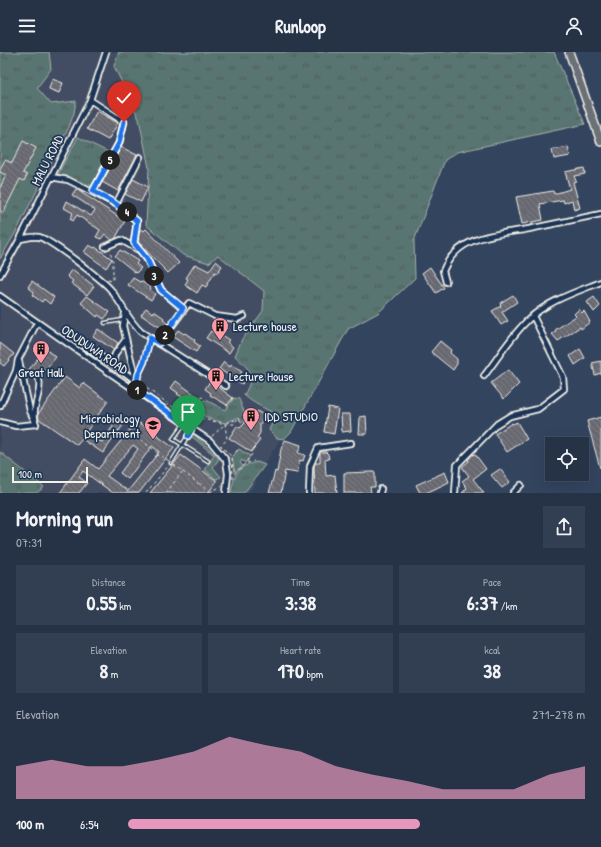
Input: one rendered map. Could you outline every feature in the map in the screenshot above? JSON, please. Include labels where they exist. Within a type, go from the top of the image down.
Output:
[{"type":"highway","points":[[572,54],[601,142]]},
{"type":"street","name":"MALU ROAD","points":[[0,275],[20,239],[90,100],[106,52]]},
{"type":"street","points":[[90,100],[124,122],[119,143],[93,191]]},
{"type":"street","points":[[116,204],[140,157]]},
{"type":"street","points":[[51,177],[68,180],[93,191],[116,204],[137,221],[133,240],[147,259],[161,290],[183,308]]},
{"type":"street","points":[[446,282],[443,271],[451,257],[460,249],[479,238],[493,234],[518,231],[601,214]]},
{"type":"street","points":[[20,239],[42,238],[71,258],[105,284],[131,323],[150,338],[226,386]]},
{"type":"street","points":[[105,247],[121,240],[141,251]]},
{"type":"street","points":[[484,376],[522,327],[533,316],[550,304],[601,282]]},
{"type":"street","name":"ODUDUWA ROAD","points":[[0,296],[37,323],[136,385],[210,440],[226,460],[228,474],[226,493]]},
{"type":"street","points":[[159,343],[183,308],[189,303],[215,316],[237,319],[244,316]]},
{"type":"street","points":[[125,315],[123,326],[136,385]]},
{"type":"street","points":[[456,493],[457,465],[497,424],[510,416],[538,409],[564,389],[563,377],[533,316]]},
{"type":"street","points":[[0,406],[16,371],[18,360],[37,323]]},
{"type":"street","points":[[86,347],[111,363],[115,354],[126,339]]},
{"type":"street","points":[[115,354],[113,364],[136,385]]},
{"type":"street","points":[[18,360],[25,393],[36,424]]},
{"type":"street","points":[[36,424],[34,415],[40,389],[39,380]]},
{"type":"street","points":[[0,422],[16,426],[36,424]]},
{"type":"street","points":[[309,493],[310,466],[318,448],[351,443]]},
{"type":"street","points":[[513,493],[521,485]]},
{"type":"lane","points":[[105,323],[122,321],[125,315]]},
{"type":"lane","points":[[136,385],[150,338]]},
{"type":"lane","points":[[187,422],[173,438],[208,461]]},
{"type":"lane","points":[[170,463],[193,426]]},
{"type":"path","points":[[105,247],[110,250],[113,260],[113,279],[112,281],[108,280]]},
{"type":"path","points":[[138,375],[142,384],[180,412]]},
{"type":"path","points":[[187,422],[198,416],[195,409],[196,404],[203,397]]},
{"type":"path","points":[[211,436],[225,424],[236,420],[239,417],[242,423]]},
{"type":"path","points":[[194,419],[208,420],[225,424],[234,424],[236,420]]},
{"type":"path","points":[[193,426],[194,419]]},
{"type":"path","points":[[225,424],[227,439],[221,446],[232,457],[234,474],[246,463],[252,454]]},
{"type":"path","points":[[141,440],[210,493],[222,486]]},
{"type":"path","points":[[232,457],[239,448]]},
{"type":"path","points":[[246,463],[254,461]]},
{"type":"path","points":[[146,493],[170,463]]},
{"type":"path","points":[[166,493],[183,471]]},
{"type":"path","points":[[221,493],[222,481]]},
{"type":"shaded area","points":[[0,52],[514,52],[444,160],[433,194],[296,415],[254,479],[257,481],[248,493],[0,493]]},
{"type":"green space","points":[[0,52],[49,52],[51,69],[37,88],[51,104],[76,101],[69,127],[17,230],[0,259]]},
{"type":"green space","points":[[119,52],[554,52],[585,124],[457,152],[445,160],[414,241],[415,278],[378,313],[348,329],[291,432],[284,439],[277,438],[269,430],[276,415],[244,395],[251,377],[245,365],[235,356],[242,339],[263,311],[264,291],[218,255],[209,263],[183,255],[146,225],[149,168],[139,119],[114,66]]},
{"type":"green space","points":[[78,137],[108,152],[92,186],[58,174]]},
{"type":"green space","points":[[234,398],[239,399],[247,419],[241,422],[239,417],[225,423],[213,420],[205,417],[197,407],[200,402],[206,400],[225,410]]},
{"type":"green space","points":[[191,432],[219,459],[213,467],[221,477],[216,479],[205,470],[214,455],[190,435]]},
{"type":"green space","points":[[239,449],[250,456],[245,463],[242,460],[240,463],[243,466],[235,472],[232,457]]},
{"type":"green space","points":[[0,452],[44,487],[37,493],[0,493]]},
{"type":"green space","points":[[257,462],[265,465],[244,493],[231,493],[235,476],[238,472],[245,466]]},
{"type":"building","points":[[52,79],[63,83],[59,93],[49,89]]},
{"type":"building","points":[[97,111],[118,123],[108,140],[87,129]]},
{"type":"building","points":[[23,141],[36,148],[23,173],[27,175],[24,181],[20,179],[3,213],[0,211],[0,188],[6,175],[0,172],[0,169],[5,160],[12,163]]},
{"type":"building","points":[[121,147],[137,155],[118,191],[102,182]]},
{"type":"building","points":[[568,147],[570,156],[554,159],[552,150]]},
{"type":"building","points":[[584,168],[585,174],[574,176],[576,181],[573,182],[580,208],[574,210],[572,200],[564,203],[563,200],[540,204],[543,220],[522,224],[516,197],[553,191],[554,194],[570,189],[565,172]]},
{"type":"building","points":[[133,179],[148,187],[141,202],[125,194]]},
{"type":"building","points":[[76,189],[125,221],[115,239],[112,240],[105,234],[101,239],[96,237],[100,230],[77,215],[73,221],[70,219],[73,213],[64,208],[67,201],[91,216],[95,210],[72,195]]},
{"type":"building","points":[[142,229],[144,231],[146,229],[179,263],[168,273],[138,242],[139,231]]},
{"type":"building","points":[[89,245],[94,248],[95,247],[112,259],[106,268],[84,252]]},
{"type":"building","points":[[120,250],[138,261],[136,264],[141,268],[136,273],[115,256]]},
{"type":"building","points":[[216,261],[222,266],[217,273],[215,272],[206,287],[202,285],[197,293],[185,285],[188,279],[186,278],[195,264],[209,271]]},
{"type":"building","points":[[430,267],[444,288],[436,293],[422,273]]},
{"type":"building","points":[[72,269],[94,286],[87,295],[71,283],[73,281],[67,276]]},
{"type":"building","points":[[133,278],[140,282],[141,281],[151,288],[150,290],[155,294],[151,300],[128,285]]},
{"type":"building","points":[[32,281],[54,297],[50,304],[44,299],[42,302],[32,295],[34,292],[28,287]]},
{"type":"building","points":[[513,295],[517,302],[502,312],[508,321],[501,325],[492,311],[501,306],[500,303]]},
{"type":"building","points":[[87,296],[110,312],[104,319],[98,315],[97,317],[81,303]]},
{"type":"building","points":[[594,297],[600,306],[594,312],[587,302]]},
{"type":"building","points":[[146,308],[153,313],[154,311],[164,318],[163,320],[168,324],[164,330],[141,315]]},
{"type":"building","points":[[579,309],[582,313],[584,311],[590,322],[581,329],[580,327],[558,341],[552,334],[556,332],[555,330],[576,316],[574,314]]},
{"type":"building","points":[[98,329],[118,343],[114,350],[93,336]]},
{"type":"building","points":[[178,330],[195,340],[194,342],[200,346],[196,352],[173,337]]},
{"type":"building","name":"Lecture house","points":[[211,331],[217,335],[218,333],[229,340],[227,342],[233,347],[229,353],[206,338]]},
{"type":"building","points":[[440,341],[451,350],[450,353],[457,359],[457,364],[453,370],[431,352]]},
{"type":"building","points":[[0,343],[14,354],[4,366],[0,363]]},
{"type":"building","name":"Great Hall","points":[[45,349],[56,357],[40,377],[36,378],[27,372]]},
{"type":"building","points":[[580,349],[585,358],[575,365],[570,356]]},
{"type":"building","points":[[601,361],[601,373],[595,375],[592,363]]},
{"type":"building","name":"Lecture House","points":[[224,362],[230,367],[231,365],[242,372],[240,374],[246,378],[242,384],[219,369]]},
{"type":"building","points":[[508,370],[519,384],[504,399],[491,383]]},
{"type":"building","points":[[65,377],[80,388],[83,383],[108,401],[84,435],[102,442],[120,416],[126,421],[103,453],[82,439],[77,445],[39,419],[38,414]]},
{"type":"building","points":[[176,381],[198,397],[193,404],[177,394],[178,393],[171,388]]},
{"type":"building","name":"Lecture House","points":[[210,381],[233,398],[227,405],[210,395],[211,393],[205,389]]},
{"type":"building","points":[[328,407],[338,409],[334,434],[324,432]]},
{"type":"building","name":"IDD STUDIO","points":[[257,411],[265,416],[260,424],[260,433],[257,438],[260,440],[251,452],[229,438],[237,426],[240,428],[244,424],[250,413],[254,415]]},
{"type":"building","points":[[341,414],[350,414],[351,431],[342,432]]},
{"type":"building","points":[[366,416],[367,434],[359,434],[360,417]]},
{"type":"building","points":[[601,417],[601,467],[600,468],[587,421]]},
{"type":"building","points":[[137,421],[174,448],[139,493],[113,493],[83,471],[79,477],[87,483],[79,493],[60,493],[85,459],[98,469]],"holes":[[[133,445],[138,449],[120,473],[128,479],[152,446],[159,452],[128,491],[107,476]]]},
{"type":"building","points":[[517,422],[527,439],[507,452],[495,434],[512,423]]},
{"type":"building","points":[[285,440],[301,445],[298,453],[305,455],[303,461],[300,460],[297,473],[285,471],[281,493],[269,493],[275,471],[277,472],[281,449]]},
{"type":"building","points":[[320,452],[326,452],[328,454],[329,459],[325,460],[326,476],[335,475],[337,493],[315,493],[314,467],[315,463],[320,463]]},
{"type":"building","points":[[475,454],[486,469],[473,479],[484,493],[462,493],[467,488],[462,481],[469,476],[462,467],[469,461],[468,460],[472,455]]},
{"type":"building","points":[[181,455],[217,481],[208,493],[150,493]]},
{"type":"building","points":[[500,469],[510,482],[502,488],[491,475]]},
{"type":"building","points":[[375,472],[375,487],[370,487],[371,493],[344,493],[344,473]]},
{"type":"building","points":[[445,472],[449,482],[426,493],[420,493],[416,485]]},
{"type":"place","name":"Lecture house","points":[[220,341]]},
{"type":"place","name":"Great Hall","points":[[41,364]]},
{"type":"place","name":"Lecture House","points":[[216,391]]},
{"type":"place","name":"IDD STUDIO","points":[[251,431]]},
{"type":"place","name":"Microbiology Department","points":[[153,440]]},
{"type":"route","points":[[124,122],[119,143],[93,191],[116,204],[137,221],[138,223],[133,240],[134,243],[147,259],[161,290],[183,308],[159,343],[150,338],[144,362],[138,375],[136,390],[192,428],[188,436]]}]
